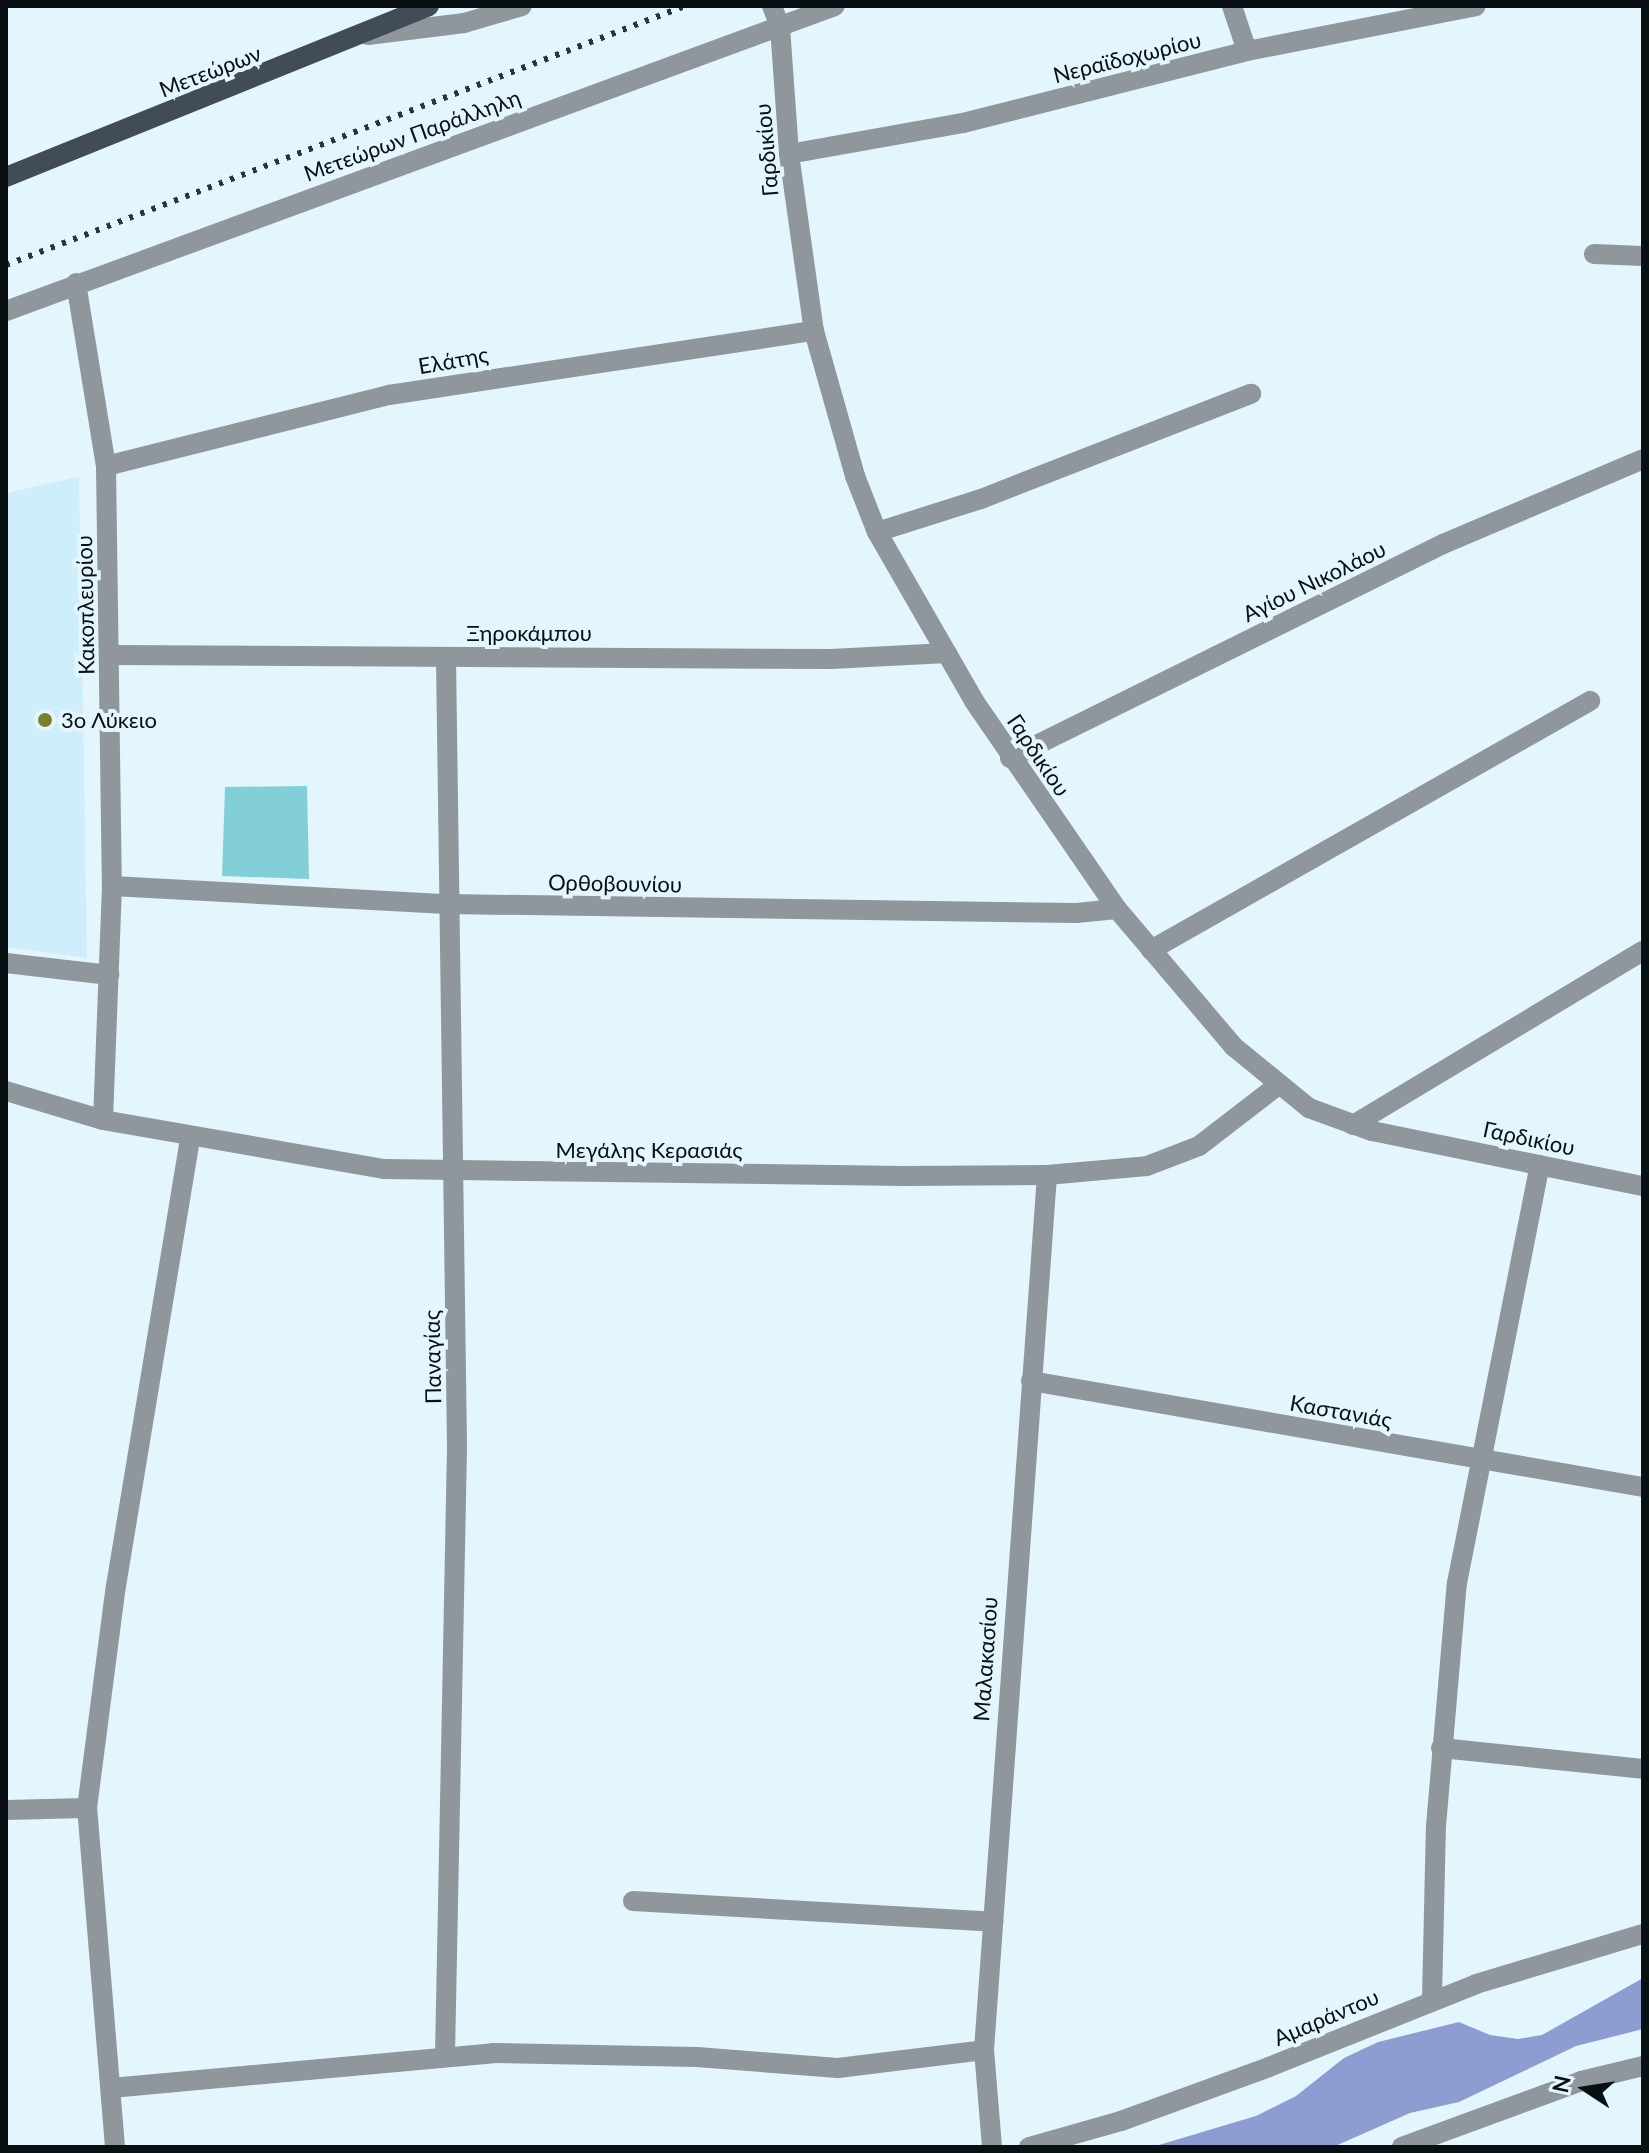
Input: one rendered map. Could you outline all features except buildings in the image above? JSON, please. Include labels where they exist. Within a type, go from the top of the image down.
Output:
[{"type":"main road","name":"Μετεώρων","points":[[6,177],[368,35],[429,6]]},
{"type":"street","points":[[368,35],[464,23],[522,6]]},
{"type":"street","points":[[772,6],[780,27]]},
{"type":"street","points":[[780,27],[786,6]]},
{"type":"street","name":"Μετεώρων Παράλληλη","points":[[6,311],[835,6]]},
{"type":"street","points":[[1232,6],[1247,51]]},
{"type":"street","name":"Νεραϊδοχωρίου","points":[[789,154],[963,123],[1247,51],[1476,6]]},
{"type":"street","name":"Γαρδικίου","points":[[780,27],[789,154],[814,331],[835,416],[877,532],[1010,758],[1117,909],[1233,1046],[1277,1086],[1309,1108],[1353,1125],[1643,1186]]},
{"type":"street","points":[[1594,254],[1643,256]]},
{"type":"street","name":"Κακοπλευρίου","points":[[76,283],[106,466],[112,886],[103,1120]]},
{"type":"street","name":"Ελάτης","points":[[106,466],[389,395],[814,331]]},
{"type":"street","points":[[877,532],[981,499],[1251,394]]},
{"type":"street","name":"Αγίου Νικολάου","points":[[1010,758],[1443,544],[1643,459]]},
{"type":"street","name":"Ξηροκάμπου","points":[[111,655],[831,659],[947,653]]},
{"type":"street","name":"Παναγίας","points":[[445,2056],[457,1446],[447,904],[446,657]]},
{"type":"street","points":[[1151,950],[1590,701]]},
{"type":"street","name":"Ορθοβουνίου","points":[[112,886],[447,904],[1076,913],[1117,909]]},
{"type":"street","points":[[1353,1125],[1643,951]]},
{"type":"street","points":[[6,963],[109,975]]},
{"type":"street","name":"Μεγάλης Κερασιάς","points":[[6,1091],[103,1120],[343,1165],[453,1173],[1047,1175],[1129,1169],[1184,1154],[1277,1086]]},
{"type":"street","points":[[115,2147],[87,1808],[116,1586],[190,1138]]},
{"type":"street","points":[[1432,1999],[1441,1748],[1457,1583],[1540,1165]]},
{"type":"street","name":"Μαλακασίου","points":[[992,2147],[984,2050],[1047,1175]]},
{"type":"street","name":"Καστανιάς","points":[[1031,1381],[1643,1487]]},
{"type":"street","points":[[1441,1748],[1643,1769]]},
{"type":"street","points":[[6,1810],[87,1808]]},
{"type":"street","points":[[633,1901],[993,1922]]},
{"type":"street","name":"Αμαράντου","points":[[1029,2147],[1225,2083],[1432,1999],[1643,1934]]},
{"type":"street","points":[[111,2088],[445,2056],[621,2054],[838,2068],[984,2050]]},
{"type":"street","points":[[1402,2147],[1581,2081],[1643,2066]]},
{"type":"shaded area","name":"3ο Λύκειο","points":[[79,477],[87,958],[6,947],[6,493]]},
{"type":"water","points":[[1643,1978],[1643,2029],[1576,2046],[1459,2102],[1410,2113],[1333,2147],[1152,2147],[1256,2116],[1296,2096],[1344,2058],[1378,2042],[1459,2022],[1490,2035],[1518,2039],[1542,2035]]},
{"type":"railway","points":[[6,265],[685,6]]},
{"type":"place","name":"3ο Λύκειο","points":[[45,720]]}]
